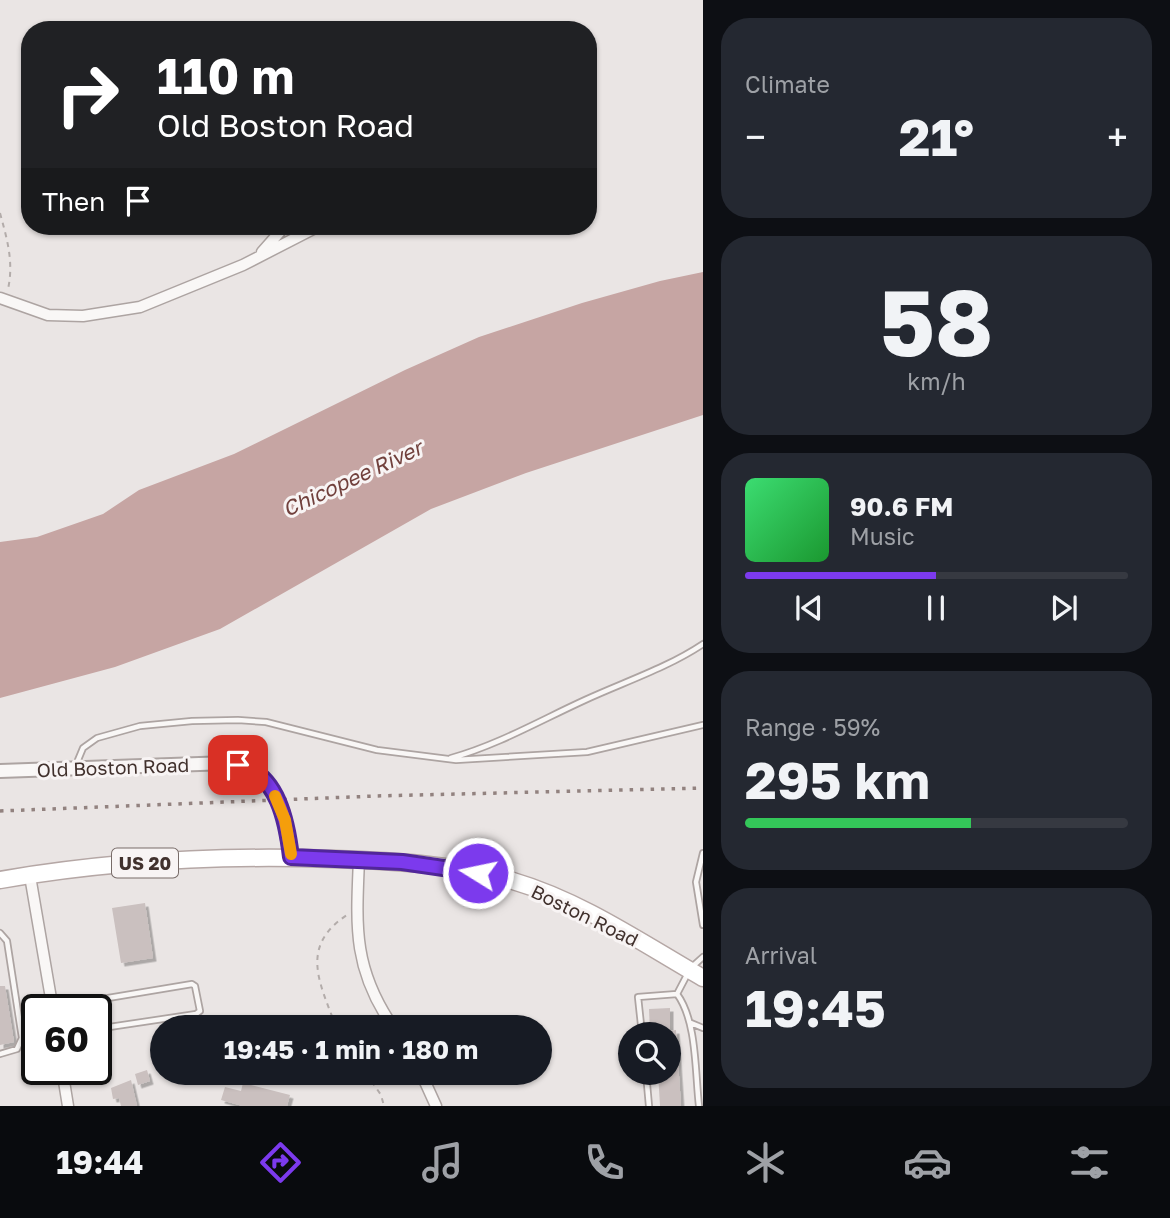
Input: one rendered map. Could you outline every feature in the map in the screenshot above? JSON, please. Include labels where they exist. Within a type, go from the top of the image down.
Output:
[{"type":"main road","name":"Boston Road","points":[[0,880],[110,864],[291,857],[439,866],[515,882],[600,919],[696,974]]},
{"type":"street","points":[[254,260],[278,235]]},
{"type":"street","points":[[2,299],[48,315],[83,317],[116,312],[171,296],[254,260],[302,235]]},
{"type":"street","name":"Old Boston Road","points":[[0,771],[238,765],[257,773],[273,792],[283,813],[291,857]]},
{"type":"street","points":[[359,860],[359,947],[377,1001],[386,1015]]},
{"type":"street","points":[[30,876],[50,994]]},
{"type":"street","points":[[65,1085],[68,1106]]},
{"type":"street","points":[[426,1085],[436,1106]]},
{"type":"lane","points":[[447,760],[474,752],[671,663],[703,644]]},
{"type":"lane","points":[[79,767],[78,760],[83,748],[97,738],[140,726],[215,719],[266,722],[377,750],[447,760],[587,752],[703,725]]},
{"type":"lane","points":[[703,853],[696,882],[703,925]]},
{"type":"lane","points":[[0,933],[7,941],[22,1038],[17,1049],[0,1054]]},
{"type":"lane","points":[[641,1022],[638,998],[677,994],[696,974],[703,957]]},
{"type":"lane","points":[[112,998],[192,984],[195,986],[200,1010],[196,1014],[112,1027]]},
{"type":"lane","points":[[677,994],[684,1003],[690,1023],[699,1106]]},
{"type":"lane","points":[[690,1023],[703,1028]]},
{"type":"lane","points":[[647,1085],[649,1106]]},
{"type":"path","points":[[0,213],[12,270],[2,299]]},
{"type":"path","points":[[329,1015],[319,979],[319,949],[326,933],[357,909]]},
{"type":"path","points":[[374,1085],[384,1106]]},
{"type":"water","name":"Chicopee River","points":[[703,272],[703,415],[526,473],[431,509],[220,629],[115,667],[0,698],[0,542],[37,537],[103,514],[139,490],[234,454],[405,370],[479,337],[582,303]]},
{"type":"building","points":[[145,903],[153,958],[121,963],[112,908]]},
{"type":"building","points":[[0,986],[5,986],[14,1042],[0,1045]]},
{"type":"building","points":[[670,1008],[670,1022],[650,1022],[649,1009]]},
{"type":"building","points":[[147,1070],[150,1081],[138,1085],[135,1074]]},
{"type":"building","points":[[131,1080],[137,1106],[121,1106],[119,1098],[113,1099],[111,1088]]},
{"type":"building","points":[[242,1085],[251,1085],[290,1095],[287,1106],[243,1106],[221,1100],[225,1087],[241,1091]]},
{"type":"building","points":[[659,1085],[680,1085],[681,1106],[660,1106]]},
{"type":"railway","points":[[0,811],[376,796],[703,788]]},
{"type":"slow traffic","points":[[275,796],[285,820],[291,854]]},
{"type":"route","points":[[238,765],[246,766],[257,773],[273,792],[285,820],[291,857],[402,862],[478,873]]}]
